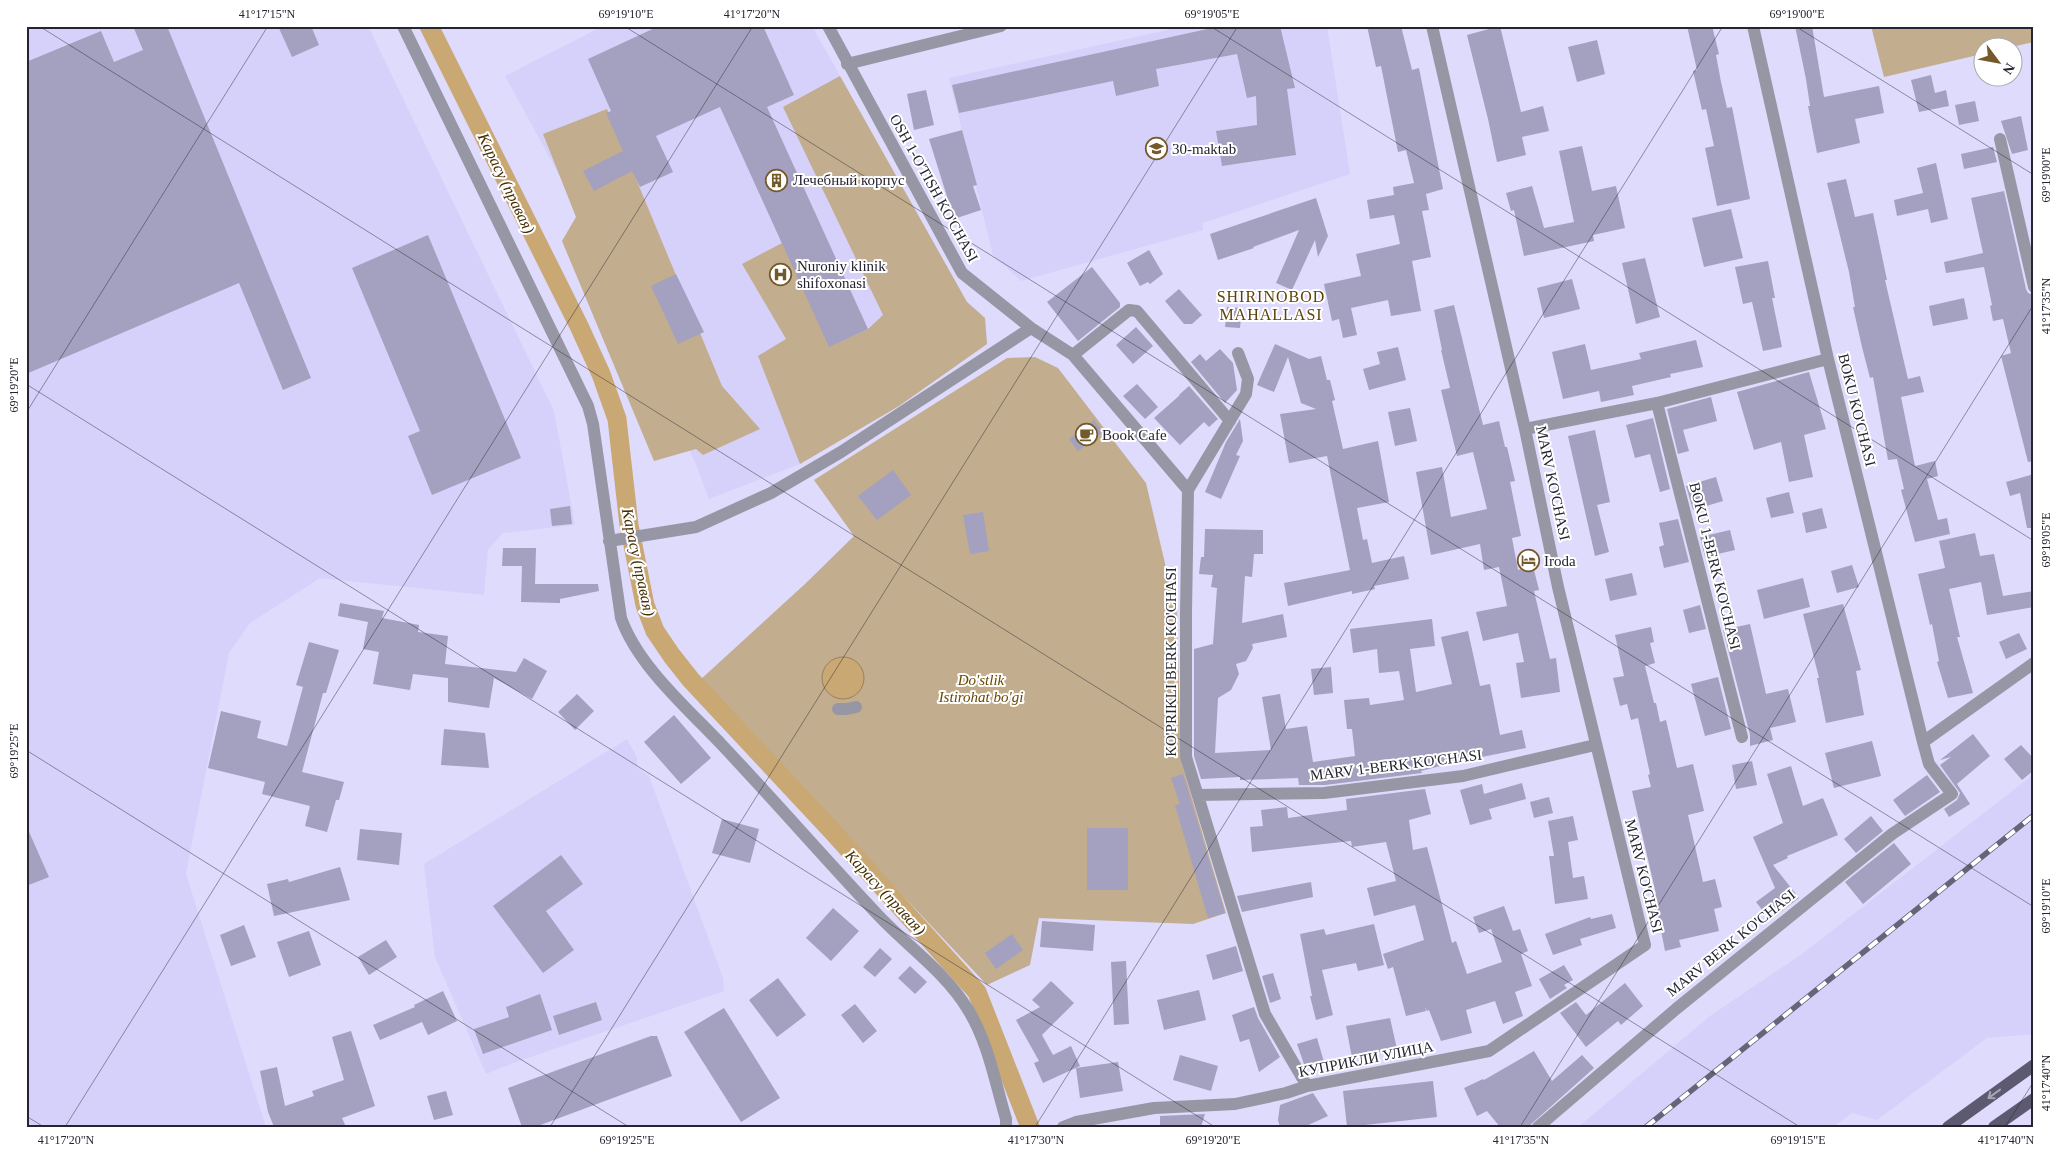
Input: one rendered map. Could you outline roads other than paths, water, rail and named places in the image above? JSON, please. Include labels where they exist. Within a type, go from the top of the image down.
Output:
[{"type":"main road","points":[[1948,1127],[2034,1065]]},
{"type":"main road","points":[[1994,1127],[2034,1099]]},
{"type":"street","points":[[402,26],[588,406],[593,424],[614,541],[621,618],[626,632],[641,658],[879,916],[950,986],[967,1008],[980,1033],[990,1062],[1006,1119],[1006,1127]]},
{"type":"street","name":"OSH 1-O'TISH KO'CHASI","points":[[828,26],[962,273],[1031,328],[1073,355],[1188,490]]},
{"type":"street","points":[[847,64],[1001,26]]},
{"type":"street","name":"MARV KO'CHASI","points":[[1432,26],[1525,429],[1558,587],[1644,945]]},
{"type":"street","name":"BOKU KO'CHASI","points":[[1753,26],[1828,359],[1922,742],[1929,764],[1952,794]]},
{"type":"street","points":[[2000,139],[2034,287]]},
{"type":"street","points":[[1073,355],[1129,310],[1137,311],[1230,421]]},
{"type":"street","points":[[614,541],[696,527],[786,485],[841,452],[1031,328]]},
{"type":"street","points":[[1188,490],[1246,394],[1248,378],[1238,352]]},
{"type":"street","points":[[1525,429],[1657,403],[1828,359]]},
{"type":"street","name":"BOKU 1-BERK KO'CHASI","points":[[1657,403],[1742,737]]},
{"type":"street","name":"KO'PRIKLI BERK KO'CHASI","points":[[1188,490],[1186,757],[1265,1014],[1307,1086]]},
{"type":"street","points":[[1922,742],[2034,662]]},
{"type":"street","points":[[838,709],[847,710],[856,707]]},
{"type":"street","name":"MARV 1-BERK KO'CHASI","points":[[1198,795],[1324,793],[1463,776],[1595,745]]},
{"type":"street","name":"MARV BERK KO'CHASI","points":[[1538,1127],[1676,1009],[1892,834],[1952,794]]},
{"type":"street","name":"КУПРИКЛИ УЛИЦА","points":[[1063,1127],[1076,1122],[1154,1108],[1235,1104],[1286,1093],[1307,1086],[1489,1051],[1644,945]]},
{"type":"waterway","name":"Карасу (правая)","points":[[429,26],[579,326],[601,374],[617,419],[629,525],[645,605],[655,631],[691,680],[832,831],[977,992],[1030,1127]]},
{"type":"railway","points":[[1646,1127],[2034,815]]},
{"type":"place","name":"30-maktab","points":[[1156,149]]},
{"type":"place","name":"Лечебный корпус","points":[[777,180]]},
{"type":"place","name":"Nuroniy klinik shifoxonasi","points":[[781,275]]},
{"type":"place","name":"Book Cafe","points":[[1086,435]]},
{"type":"place","name":"Iroda","points":[[1528,561]]},
{"type":"district","name":"SHIRINOBOD MAHALLASI","points":[[1271,305]]},
{"type":"park label","name":"Do'stlik Istirohat bo'gi","points":[[981,688]]}]
